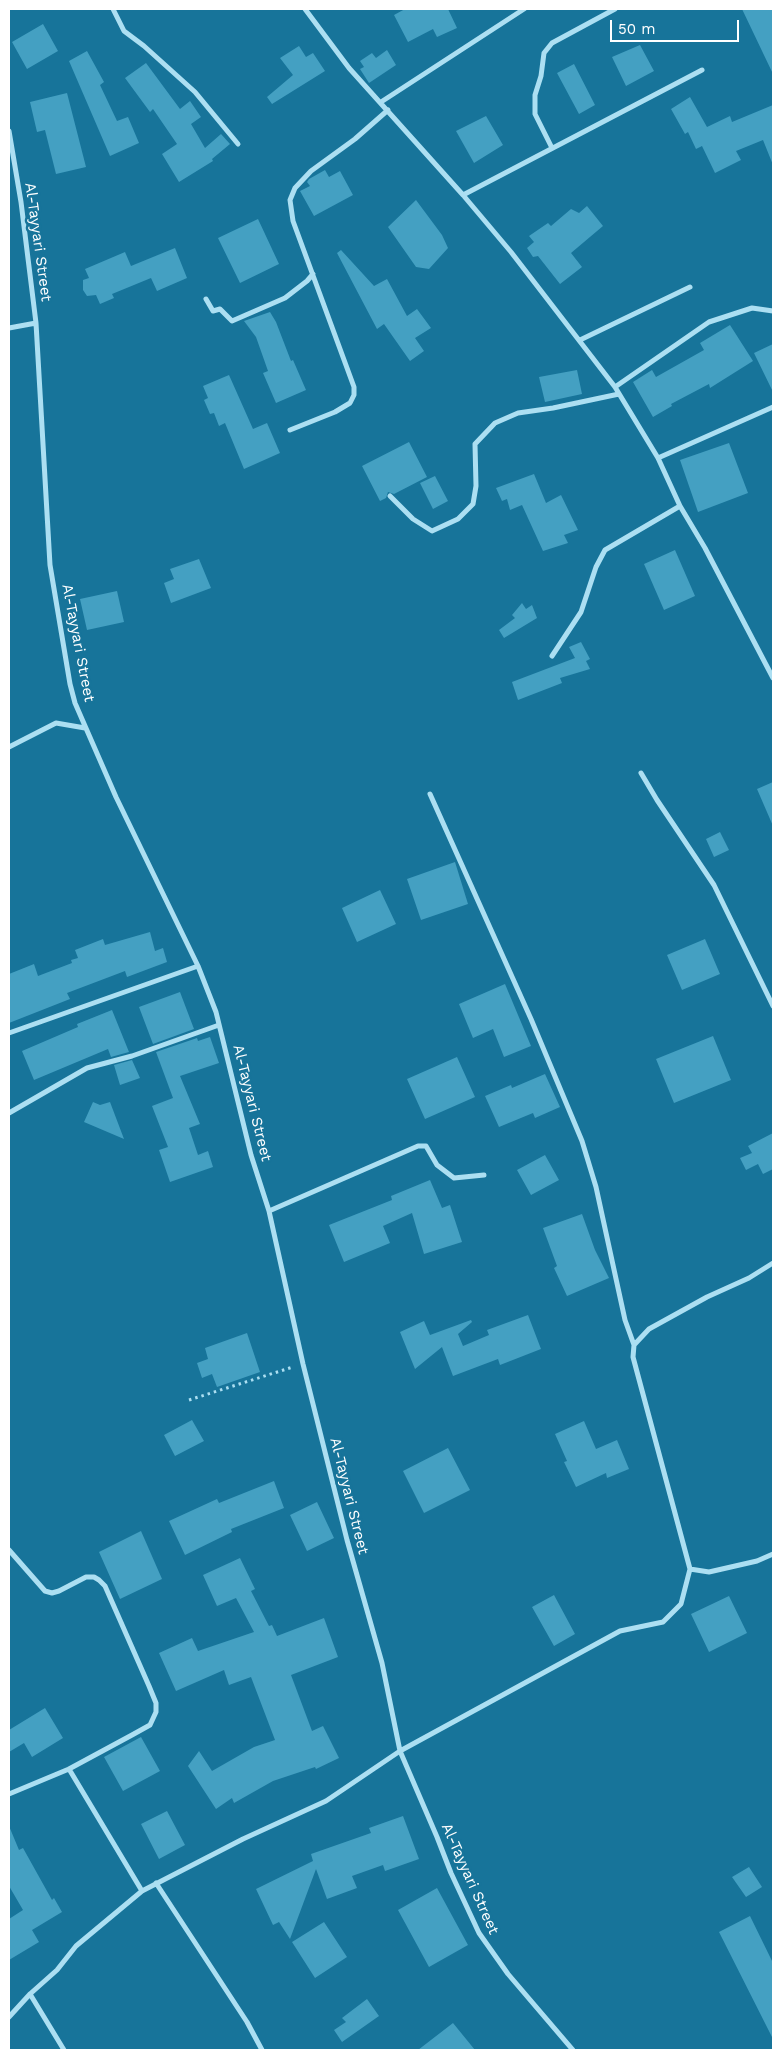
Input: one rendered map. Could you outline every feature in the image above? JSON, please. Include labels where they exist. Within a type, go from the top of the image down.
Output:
[{"type":"street","points":[[113,9],[124,31],[144,46],[194,92],[238,144]]},
{"type":"street","points":[[304,9],[349,68],[463,194],[511,252],[615,387],[658,458],[680,506],[771,668],[773,678]]},
{"type":"street","points":[[381,102],[524,9]]},
{"type":"street","points":[[552,148],[536,114],[535,105],[544,53],[552,43],[615,9]]},
{"type":"street","points":[[463,194],[702,70]]},
{"type":"street","points":[[290,430],[335,412],[350,403],[354,395],[354,387],[293,220],[290,200],[295,188],[311,171],[388,110]]},
{"type":"street","name":"Al-Tayyari Street","points":[[9,131],[21,202],[36,323],[50,565],[70,684],[85,728],[198,966],[216,1012],[251,1155],[269,1211],[303,1364],[347,1540],[382,1664],[400,1752],[451,1873],[479,1933],[489,1950],[508,1974],[573,2050]]},
{"type":"street","points":[[206,299],[213,311],[220,309],[232,321],[285,298],[307,281],[312,274]]},
{"type":"street","points":[[580,340],[690,287]]},
{"type":"street","points":[[615,387],[709,322],[752,308],[773,311]]},
{"type":"street","points":[[9,328],[36,323]]},
{"type":"street","points":[[390,496],[413,519],[432,531],[458,519],[473,504],[476,486],[475,444],[495,423],[518,413],[619,394]]},
{"type":"street","points":[[658,458],[773,406]]},
{"type":"street","points":[[552,656],[581,612],[596,567],[605,550],[680,506]]},
{"type":"street","points":[[9,747],[56,723],[85,728]]},
{"type":"street","points":[[641,773],[656,800],[714,885],[773,1006]]},
{"type":"street","points":[[9,2017],[30,1994],[57,1970],[76,1946],[142,1891],[243,1839],[326,1801],[400,1752],[620,1631],[663,1622],[681,1604],[690,1569],[633,1357],[634,1345],[625,1320],[596,1187],[582,1141],[531,1020],[430,794]]},
{"type":"street","points":[[9,1033],[198,966]]},
{"type":"street","points":[[9,1113],[88,1068],[132,1056],[219,1025]]},
{"type":"street","points":[[269,1211],[418,1146],[426,1146],[437,1166],[454,1178],[484,1176]]},
{"type":"street","points":[[634,1345],[649,1328],[707,1297],[750,1278],[773,1263]]},
{"type":"street","points":[[9,1550],[44,1591],[52,1593],[59,1591],[86,1577],[94,1577],[100,1580],[105,1586],[156,1703],[155,1717],[150,1725],[69,1769],[9,1794]]},
{"type":"street","points":[[690,1569],[709,1572],[757,1561],[773,1554]]},
{"type":"street","points":[[69,1769],[142,1891]]},
{"type":"street","points":[[156,1883],[247,2022],[262,2050]]},
{"type":"street","points":[[30,1994],[64,2050]]},
{"type":"path","points":[[189,1400],[303,1364]]},
{"type":"building","points":[[405,9],[448,9],[457,28],[437,37],[433,29],[408,42],[394,15]]},
{"type":"building","points":[[742,9],[773,9],[773,74]]},
{"type":"building","points":[[43,24],[58,51],[27,69],[12,42]]},
{"type":"building","points":[[640,45],[654,71],[626,86],[612,57]]},
{"type":"building","points":[[299,46],[306,57],[313,53],[325,71],[272,104],[267,97],[293,75],[280,58]]},
{"type":"building","points":[[387,50],[396,65],[369,83],[360,69],[364,67],[360,61],[372,53],[376,58]]},
{"type":"building","points":[[87,51],[104,82],[100,85],[117,121],[128,117],[139,143],[110,156],[69,61]]},
{"type":"building","points":[[146,63],[180,109],[190,101],[201,117],[191,124],[205,148],[221,134],[230,144],[212,159],[213,161],[179,182],[162,154],[177,144],[153,109],[150,112],[125,78]]},
{"type":"building","points":[[574,64],[595,105],[579,114],[557,73]]},
{"type":"building","points":[[67,93],[86,167],[56,174],[45,130],[37,132],[30,102]]},
{"type":"building","points":[[690,97],[707,127],[730,116],[732,122],[773,105],[773,165],[763,140],[736,151],[741,160],[715,173],[702,146],[696,149],[688,132],[685,134],[671,109]]},
{"type":"building","points":[[486,116],[503,145],[474,163],[456,131]]},
{"type":"building","points":[[325,170],[329,177],[340,171],[353,195],[314,216],[300,191],[310,186],[307,182],[309,179]]},
{"type":"building","points":[[416,200],[442,235],[448,248],[429,269],[416,267],[388,227]]},
{"type":"building","points":[[587,206],[603,226],[571,253],[582,267],[560,284],[538,256],[533,257],[527,248],[534,242],[529,236],[548,223],[551,226],[571,209],[579,213]]},
{"type":"building","points":[[258,219],[279,264],[240,283],[218,238]]},
{"type":"building","points":[[175,248],[187,278],[157,291],[151,278],[112,294],[114,298],[100,304],[96,295],[87,296],[83,290],[83,280],[89,278],[85,269],[125,252],[131,266]]},
{"type":"building","points":[[341,250],[374,286],[387,279],[407,316],[417,309],[431,328],[415,338],[424,351],[410,361],[384,324],[377,329],[337,253]]},
{"type":"building","points":[[270,312],[306,390],[276,403],[263,373],[268,371],[256,337],[244,321]]},
{"type":"building","points":[[730,325],[753,361],[710,388],[709,384],[671,404],[672,406],[653,417],[633,382],[652,370],[656,377],[704,350],[700,343]]},
{"type":"building","points":[[773,344],[773,392],[754,353]]},
{"type":"building","points":[[577,370],[582,394],[545,402],[539,377]]},
{"type":"building","points":[[229,375],[253,429],[267,423],[280,453],[244,469],[225,423],[219,426],[214,413],[210,414],[204,400],[208,398],[203,386]]},
{"type":"building","points":[[409,442],[427,477],[394,494],[388,492],[386,498],[380,501],[362,466]]},
{"type":"building","points":[[729,443],[748,493],[698,512],[680,460]]},
{"type":"building","points":[[534,474],[546,503],[561,495],[578,530],[564,535],[568,543],[543,551],[522,505],[510,510],[507,499],[502,501],[496,488]]},
{"type":"building","points":[[435,476],[448,501],[433,509],[420,483]]},
{"type":"building","points":[[675,550],[695,596],[664,610],[644,564]]},
{"type":"building","points":[[199,559],[211,588],[171,603],[164,583],[174,579],[170,569]]},
{"type":"building","points":[[117,591],[124,622],[87,630],[80,599]]},
{"type":"building","points":[[522,603],[526,609],[532,605],[537,618],[504,638],[499,630],[515,618],[512,615]]},
{"type":"building","points":[[581,642],[590,659],[586,661],[590,669],[560,678],[562,683],[518,700],[512,682],[575,658],[569,647]]},
{"type":"building","points":[[773,782],[773,826],[757,789]]},
{"type":"building","points":[[720,832],[729,850],[714,857],[706,839]]},
{"type":"building","points":[[455,862],[468,904],[421,920],[407,879]]},
{"type":"building","points":[[380,890],[396,924],[357,942],[342,908]]},
{"type":"building","points":[[150,932],[155,951],[163,948],[167,962],[127,977],[125,971],[67,993],[70,999],[9,1023],[9,974],[34,964],[38,976],[72,963],[71,960],[78,958],[75,950],[103,939],[105,945]]},
{"type":"building","points":[[705,939],[720,974],[682,990],[667,955]]},
{"type":"building","points":[[505,984],[531,1046],[504,1057],[493,1029],[473,1038],[459,1004]]},
{"type":"building","points":[[180,992],[194,1029],[153,1044],[139,1007]]},
{"type":"building","points":[[112,1010],[129,1052],[111,1057],[108,1049],[34,1080],[22,1051],[78,1027],[77,1024]]},
{"type":"building","points":[[713,1036],[731,1080],[674,1103],[656,1059]]},
{"type":"building","points":[[210,1037],[219,1063],[180,1076],[200,1124],[189,1128],[198,1155],[208,1151],[213,1167],[170,1182],[159,1150],[168,1147],[152,1106],[173,1098],[156,1052],[197,1038],[198,1041]]},
{"type":"building","points":[[457,1057],[475,1097],[425,1119],[407,1079]]},
{"type":"building","points":[[132,1060],[140,1078],[120,1085],[114,1065]]},
{"type":"building","points":[[545,1074],[560,1107],[535,1118],[533,1113],[499,1127],[485,1096],[511,1085],[512,1088]]},
{"type":"building","points":[[93,1102],[100,1105],[110,1102],[124,1139],[84,1122]]},
{"type":"building","points":[[773,1133],[773,1169],[763,1174],[758,1164],[746,1170],[740,1158],[752,1153],[748,1146]]},
{"type":"building","points":[[545,1155],[559,1180],[531,1195],[517,1170]]},
{"type":"building","points":[[430,1180],[442,1208],[450,1205],[462,1242],[424,1254],[412,1213],[383,1226],[390,1243],[344,1262],[329,1225],[392,1200],[391,1196]]},
{"type":"building","points":[[582,1214],[595,1250],[609,1278],[567,1296],[554,1268],[557,1266],[543,1228]]},
{"type":"building","points":[[528,1315],[541,1349],[500,1365],[498,1359],[453,1376],[442,1347],[415,1369],[400,1332],[424,1321],[430,1335],[471,1320],[472,1322],[458,1334],[463,1346],[489,1335],[487,1330]]},
{"type":"building","points":[[247,1333],[260,1372],[217,1387],[212,1374],[202,1378],[197,1363],[208,1359],[205,1348]]},
{"type":"building","points":[[192,1420],[204,1441],[175,1456],[164,1435]]},
{"type":"building","points":[[584,1421],[596,1449],[617,1440],[629,1469],[607,1478],[606,1473],[576,1487],[564,1462],[567,1461],[555,1434]]},
{"type":"building","points":[[448,1448],[470,1490],[424,1513],[403,1471]]},
{"type":"building","points":[[274,1481],[284,1508],[231,1529],[232,1532],[185,1555],[169,1521],[217,1499],[219,1503]]},
{"type":"building","points":[[317,1502],[334,1538],[307,1551],[290,1515]]},
{"type":"building","points":[[141,1531],[162,1579],[120,1599],[99,1552]]},
{"type":"building","points":[[240,1558],[255,1589],[251,1591],[269,1626],[272,1625],[277,1636],[324,1618],[338,1657],[291,1675],[312,1731],[323,1726],[339,1758],[316,1769],[315,1767],[273,1781],[234,1803],[232,1798],[216,1809],[188,1766],[199,1751],[212,1771],[254,1747],[275,1740],[251,1677],[229,1685],[224,1670],[176,1691],[159,1653],[192,1638],[198,1651],[254,1632],[236,1598],[217,1606],[203,1575]]},
{"type":"building","points":[[554,1595],[575,1634],[554,1646],[532,1607]]},
{"type":"building","points":[[729,1596],[747,1633],[709,1652],[691,1614]]},
{"type":"building","points":[[45,1708],[63,1738],[32,1757],[24,1743],[9,1752],[9,1730]]},
{"type":"building","points":[[141,1737],[160,1771],[123,1791],[104,1757]]},
{"type":"building","points":[[167,1811],[185,1845],[159,1859],[141,1824]]},
{"type":"building","points":[[403,1816],[419,1859],[385,1871],[383,1865],[352,1876],[357,1888],[327,1899],[316,1869],[290,1939],[279,1922],[273,1925],[256,1889],[313,1861],[311,1854],[371,1833],[369,1828]]},
{"type":"building","points":[[9,1826],[19,1850],[23,1848],[52,1900],[54,1898],[62,1912],[32,1930],[39,1942],[9,1960],[9,1919],[23,1910],[9,1886]]},
{"type":"building","points":[[749,1867],[762,1887],[746,1897],[732,1877]]},
{"type":"building","points":[[437,1888],[468,1945],[429,1967],[398,1910]]},
{"type":"building","points":[[750,1916],[773,1963],[773,2039],[719,1932]]},
{"type":"building","points":[[324,1922],[347,1957],[315,1978],[292,1942]]},
{"type":"building","points":[[367,1999],[379,2016],[342,2042],[334,2030],[346,2022],[342,2018]]},
{"type":"building","points":[[453,2023],[475,2050],[418,2050]]}]
